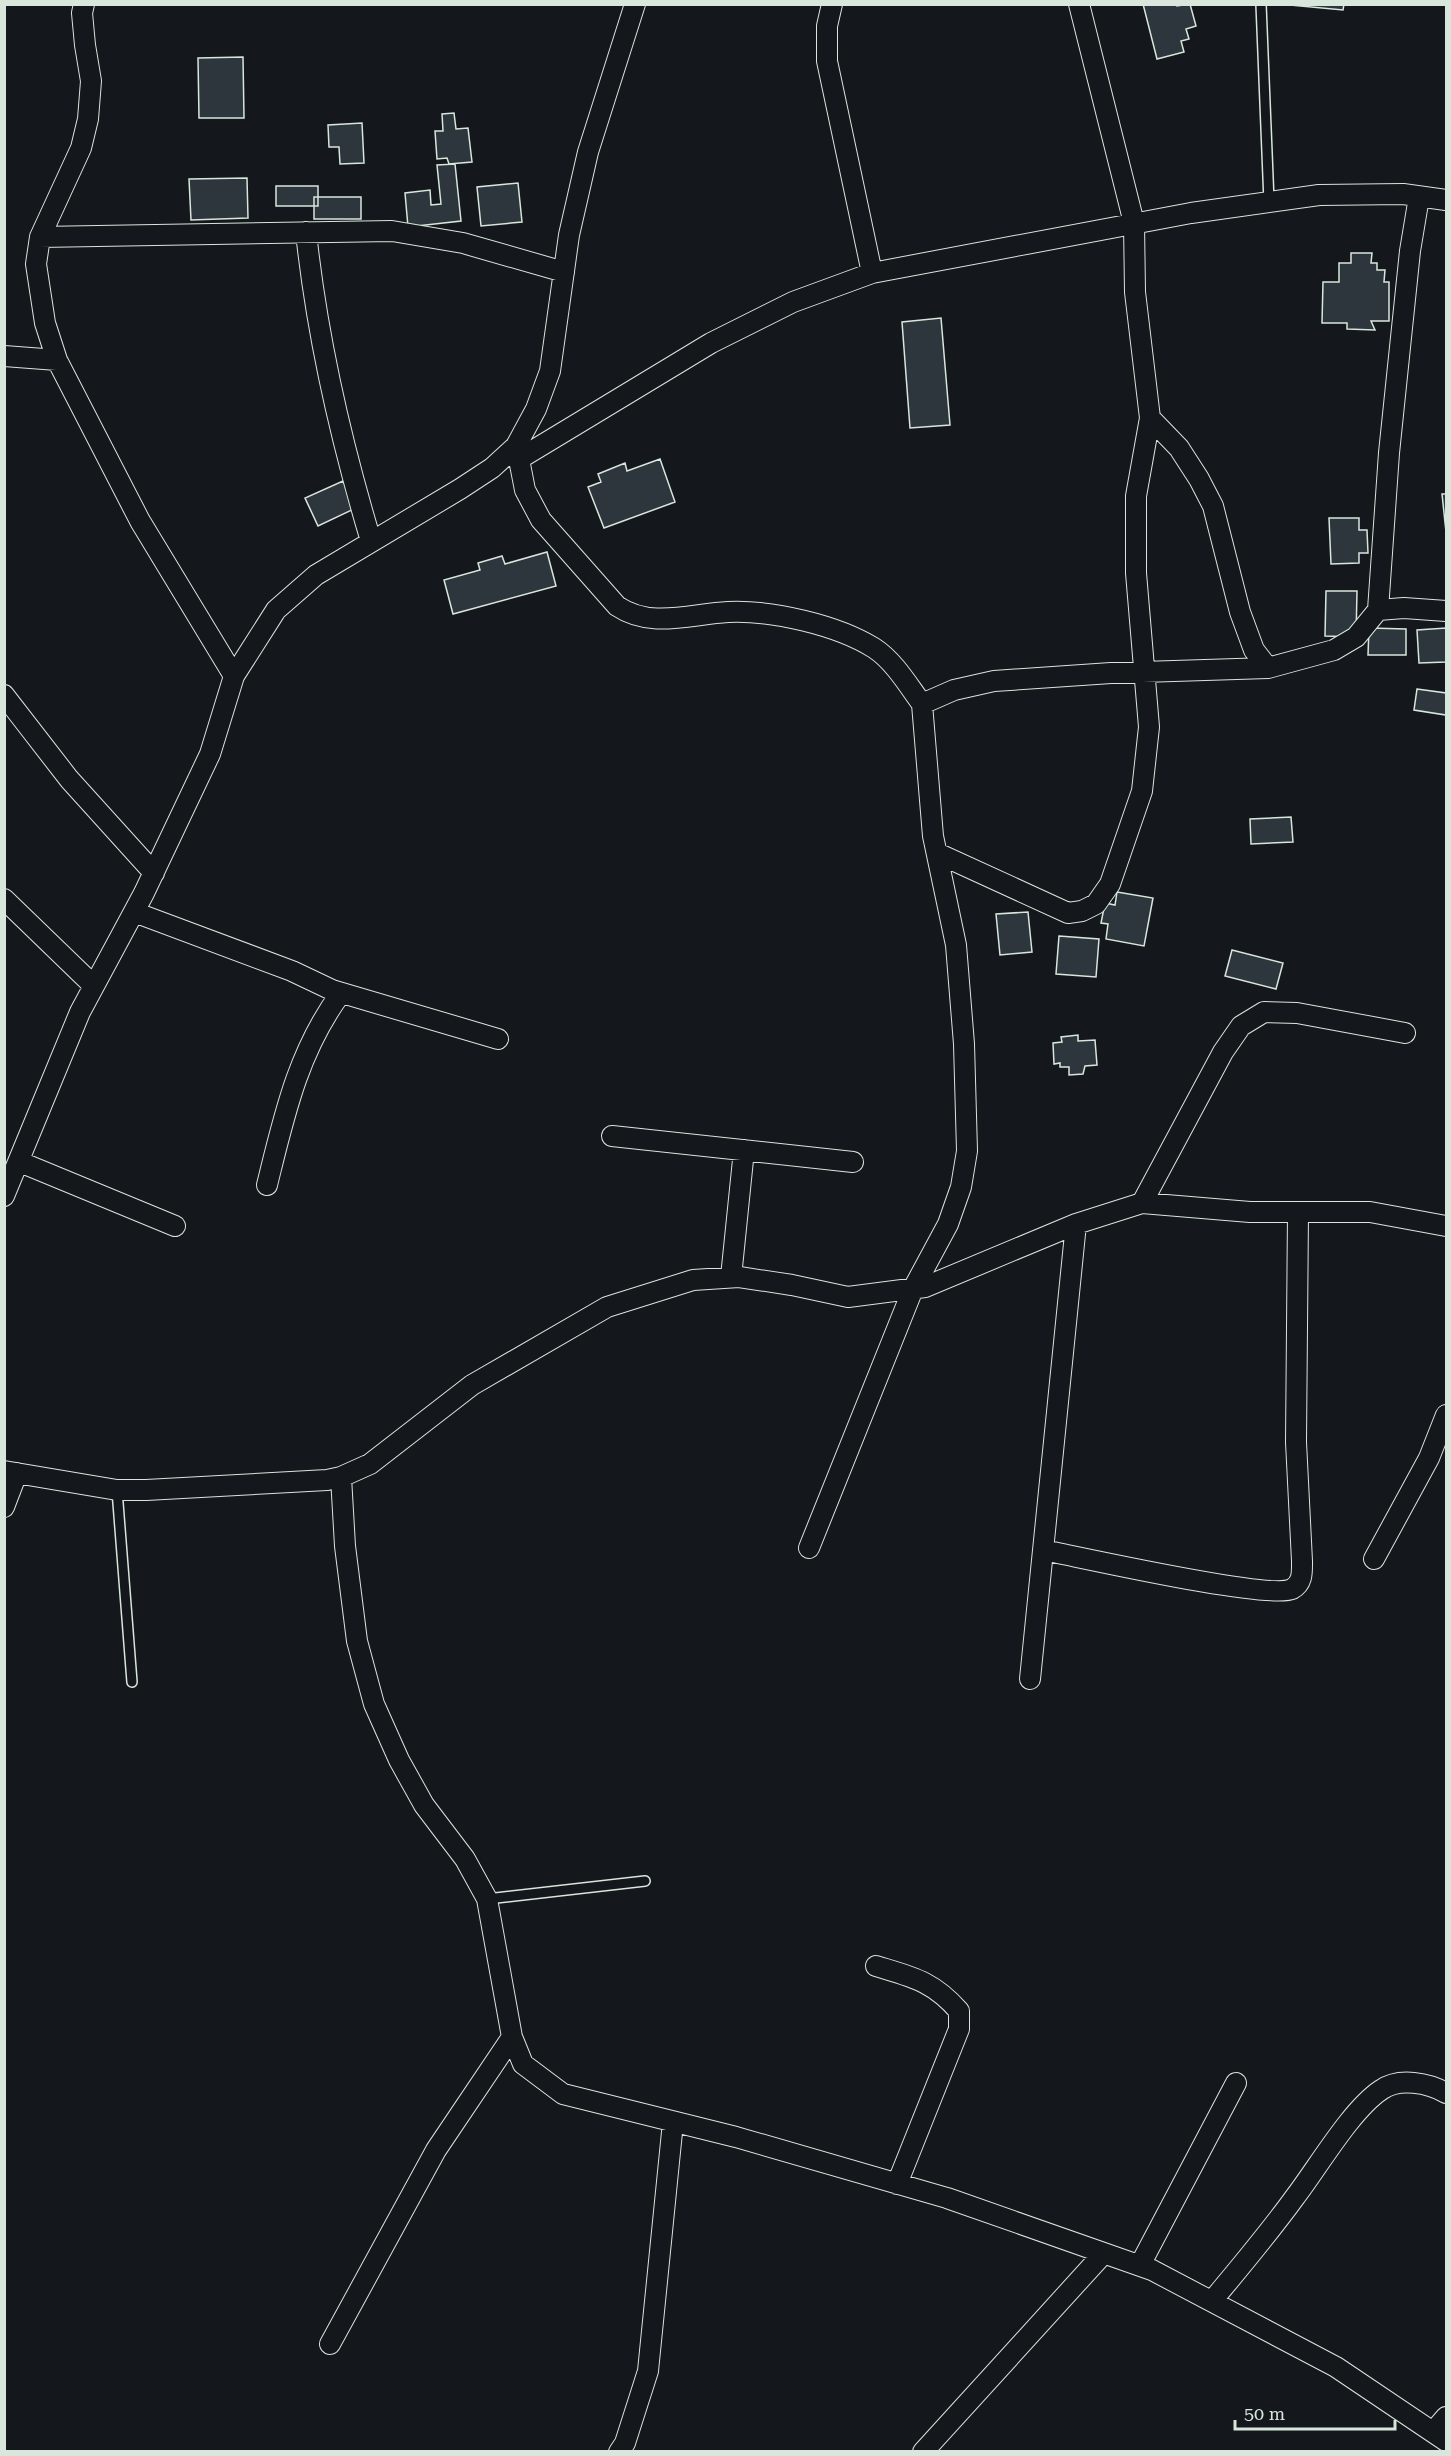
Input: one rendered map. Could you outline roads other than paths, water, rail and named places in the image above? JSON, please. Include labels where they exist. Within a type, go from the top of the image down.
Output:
[{"type":"street","points":[[84,4],[82,13],[85,45],[92,81],[88,119],[81,148],[40,237],[36,264],[45,323],[57,360],[140,521],[234,676]]},
{"type":"street","points":[[635,4],[588,152],[569,235],[549,371],[518,453],[525,490],[541,520],[617,606],[631,615],[656,619],[729,612],[771,615],[809,622],[874,649],[895,668],[922,704],[928,791],[937,853],[956,945],[964,1044],[967,1151],[961,1187],[948,1224],[913,1289],[809,1548]]},
{"type":"street","points":[[832,4],[827,26],[827,61],[872,273]]},
{"type":"street","points":[[937,853],[1068,913],[1082,911],[1096,904],[1110,884],[1142,791],[1149,727],[1137,573],[1136,496],[1150,418],[1135,292],[1134,223],[1079,4]]},
{"type":"street","points":[[4,1196],[20,1162],[80,1012],[154,873],[210,754],[234,676],[276,610],[316,575],[492,468],[711,343],[793,302],[872,273],[1134,223],[1319,195],[1403,194],[1446,200]]},
{"type":"street","points":[[922,704],[954,690],[994,681],[1145,672],[1268,668],[1334,650],[1356,636],[1378,610],[1389,453],[1410,251],[1419,197]]},
{"type":"street","points":[[40,237],[392,231],[464,243],[564,272]]},
{"type":"street","points":[[306,232],[310,275],[345,455],[371,542]]},
{"type":"street","points":[[4,356],[57,360]]},
{"type":"street","points":[[1150,418],[1179,448],[1199,479],[1213,507],[1240,612],[1254,650],[1268,668]]},
{"type":"street","points":[[1378,610],[1404,608],[1446,611]]},
{"type":"street","points":[[4,695],[69,779],[154,873]]},
{"type":"street","points":[[4,899],[94,986]]},
{"type":"street","points":[[134,912],[292,971],[341,993],[498,1039]]},
{"type":"street","points":[[267,1185],[288,1101],[306,1051],[323,1017],[341,993]]},
{"type":"street","points":[[1142,1203],[1223,1052],[1241,1026],[1264,1012],[1297,1013],[1404,1033]]},
{"type":"street","points":[[612,1136],[853,1162]]},
{"type":"street","points":[[731,1278],[744,1149]]},
{"type":"street","points":[[20,1162],[175,1226]]},
{"type":"street","points":[[4,1507],[11,1472],[117,1490],[158,1490],[327,1480],[341,1477],[370,1464],[472,1385],[607,1307],[693,1280],[731,1278],[792,1285],[848,1297],[925,1287],[1076,1224],[1142,1203],[1250,1212],[1370,1212],[1446,1226]]},
{"type":"street","points":[[1043,1550],[1222,1585],[1270,1591],[1289,1590],[1297,1585],[1302,1576],[1296,1442],[1298,1213]]},
{"type":"street","points":[[1030,1679],[1076,1224]]},
{"type":"street","points":[[1374,1559],[1429,1458],[1446,1415]]},
{"type":"street","points":[[341,1477],[345,1546],[357,1641],[374,1704],[399,1760],[424,1805],[465,1859],[487,1899],[512,2037],[524,2064],[563,2094],[736,2137],[947,2198],[1140,2265],[1336,2367],[1442,2430]]},
{"type":"street","points":[[876,1966],[924,1980],[948,1998],[959,2011],[959,2029],[897,2184]]},
{"type":"street","points":[[330,2344],[436,2150],[512,2037]]},
{"type":"street","points":[[1212,2301],[1294,2199],[1360,2108],[1382,2088],[1404,2082],[1435,2086],[1446,2093]]},
{"type":"street","points":[[1140,2265],[1236,2083]]},
{"type":"street","points":[[619,2451],[625,2443],[648,2371],[673,2122]]},
{"type":"street","points":[[923,2451],[1104,2253]]},
{"type":"lane","points":[[1260,4],[1269,202]]},
{"type":"lane","points":[[117,1490],[132,1682]]},
{"type":"lane","points":[[487,1899],[645,1881]]}]
